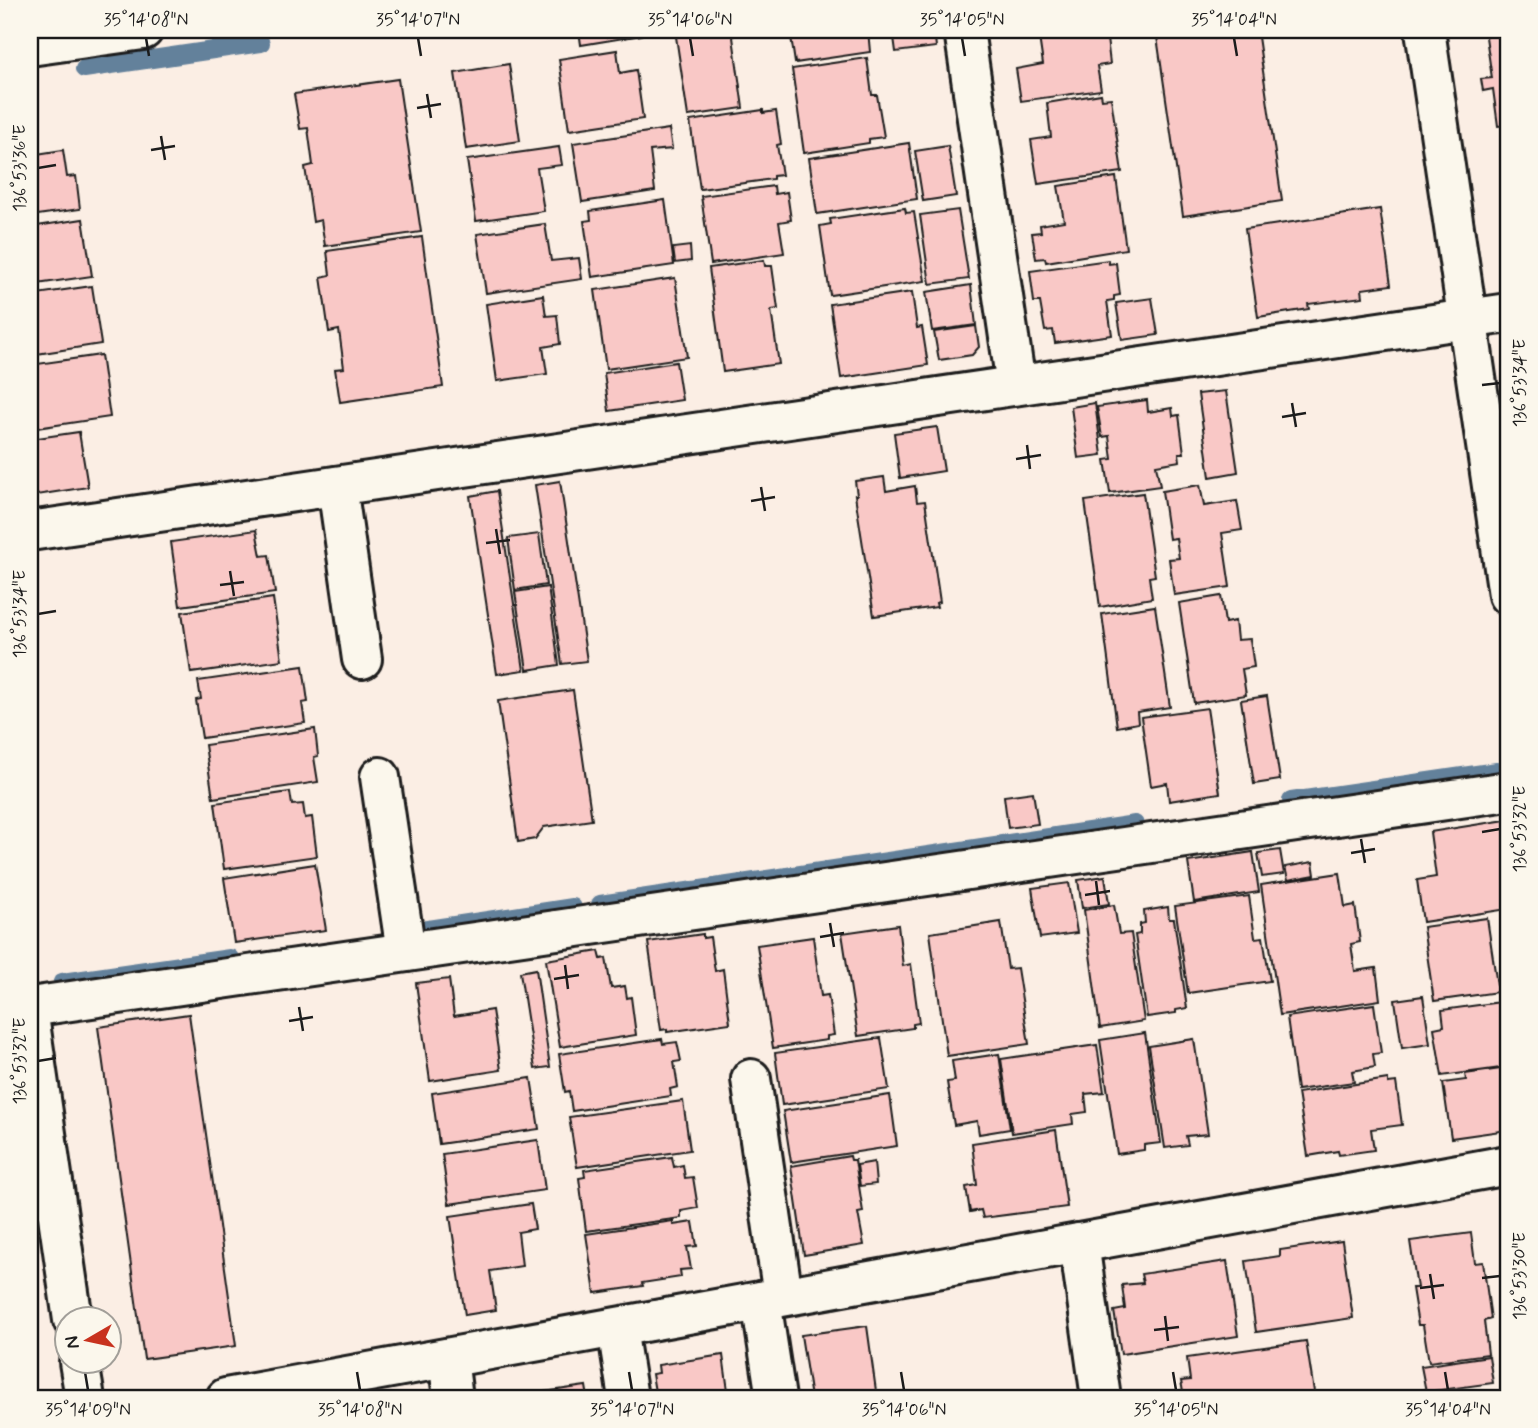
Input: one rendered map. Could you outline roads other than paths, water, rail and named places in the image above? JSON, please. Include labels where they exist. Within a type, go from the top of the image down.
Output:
[{"type":"street","points":[[30,46],[143,30]]},
{"type":"street","points":[[964,30],[1016,385]]},
{"type":"street","points":[[1425,30],[1508,595]]},
{"type":"street","points":[[30,531],[1508,313]]},
{"type":"street","points":[[337,486],[362,659]]},
{"type":"street","points":[[380,777],[406,952]]},
{"type":"street","points":[[30,1007],[1508,791]]},
{"type":"street","points":[[30,1023],[71,1306]]},
{"type":"street","points":[[751,1079],[772,1299],[776,1398]]},
{"type":"street","points":[[226,1398],[1508,1165]]},
{"type":"street","points":[[1079,1243],[1101,1398]]},
{"type":"street","points":[[617,1328],[628,1398]]},
{"type":"street","points":[[447,1359],[453,1398]]},
{"type":"street","points":[[81,1376],[85,1398]]},
{"type":"waterway","points":[[84,69],[261,43]]},
{"type":"waterway","points":[[1291,801],[1497,771]]},
{"type":"waterway","points":[[600,904],[1135,824]]},
{"type":"waterway","points":[[421,930],[573,907]]},
{"type":"waterway","points":[[62,982],[230,958]]}]
